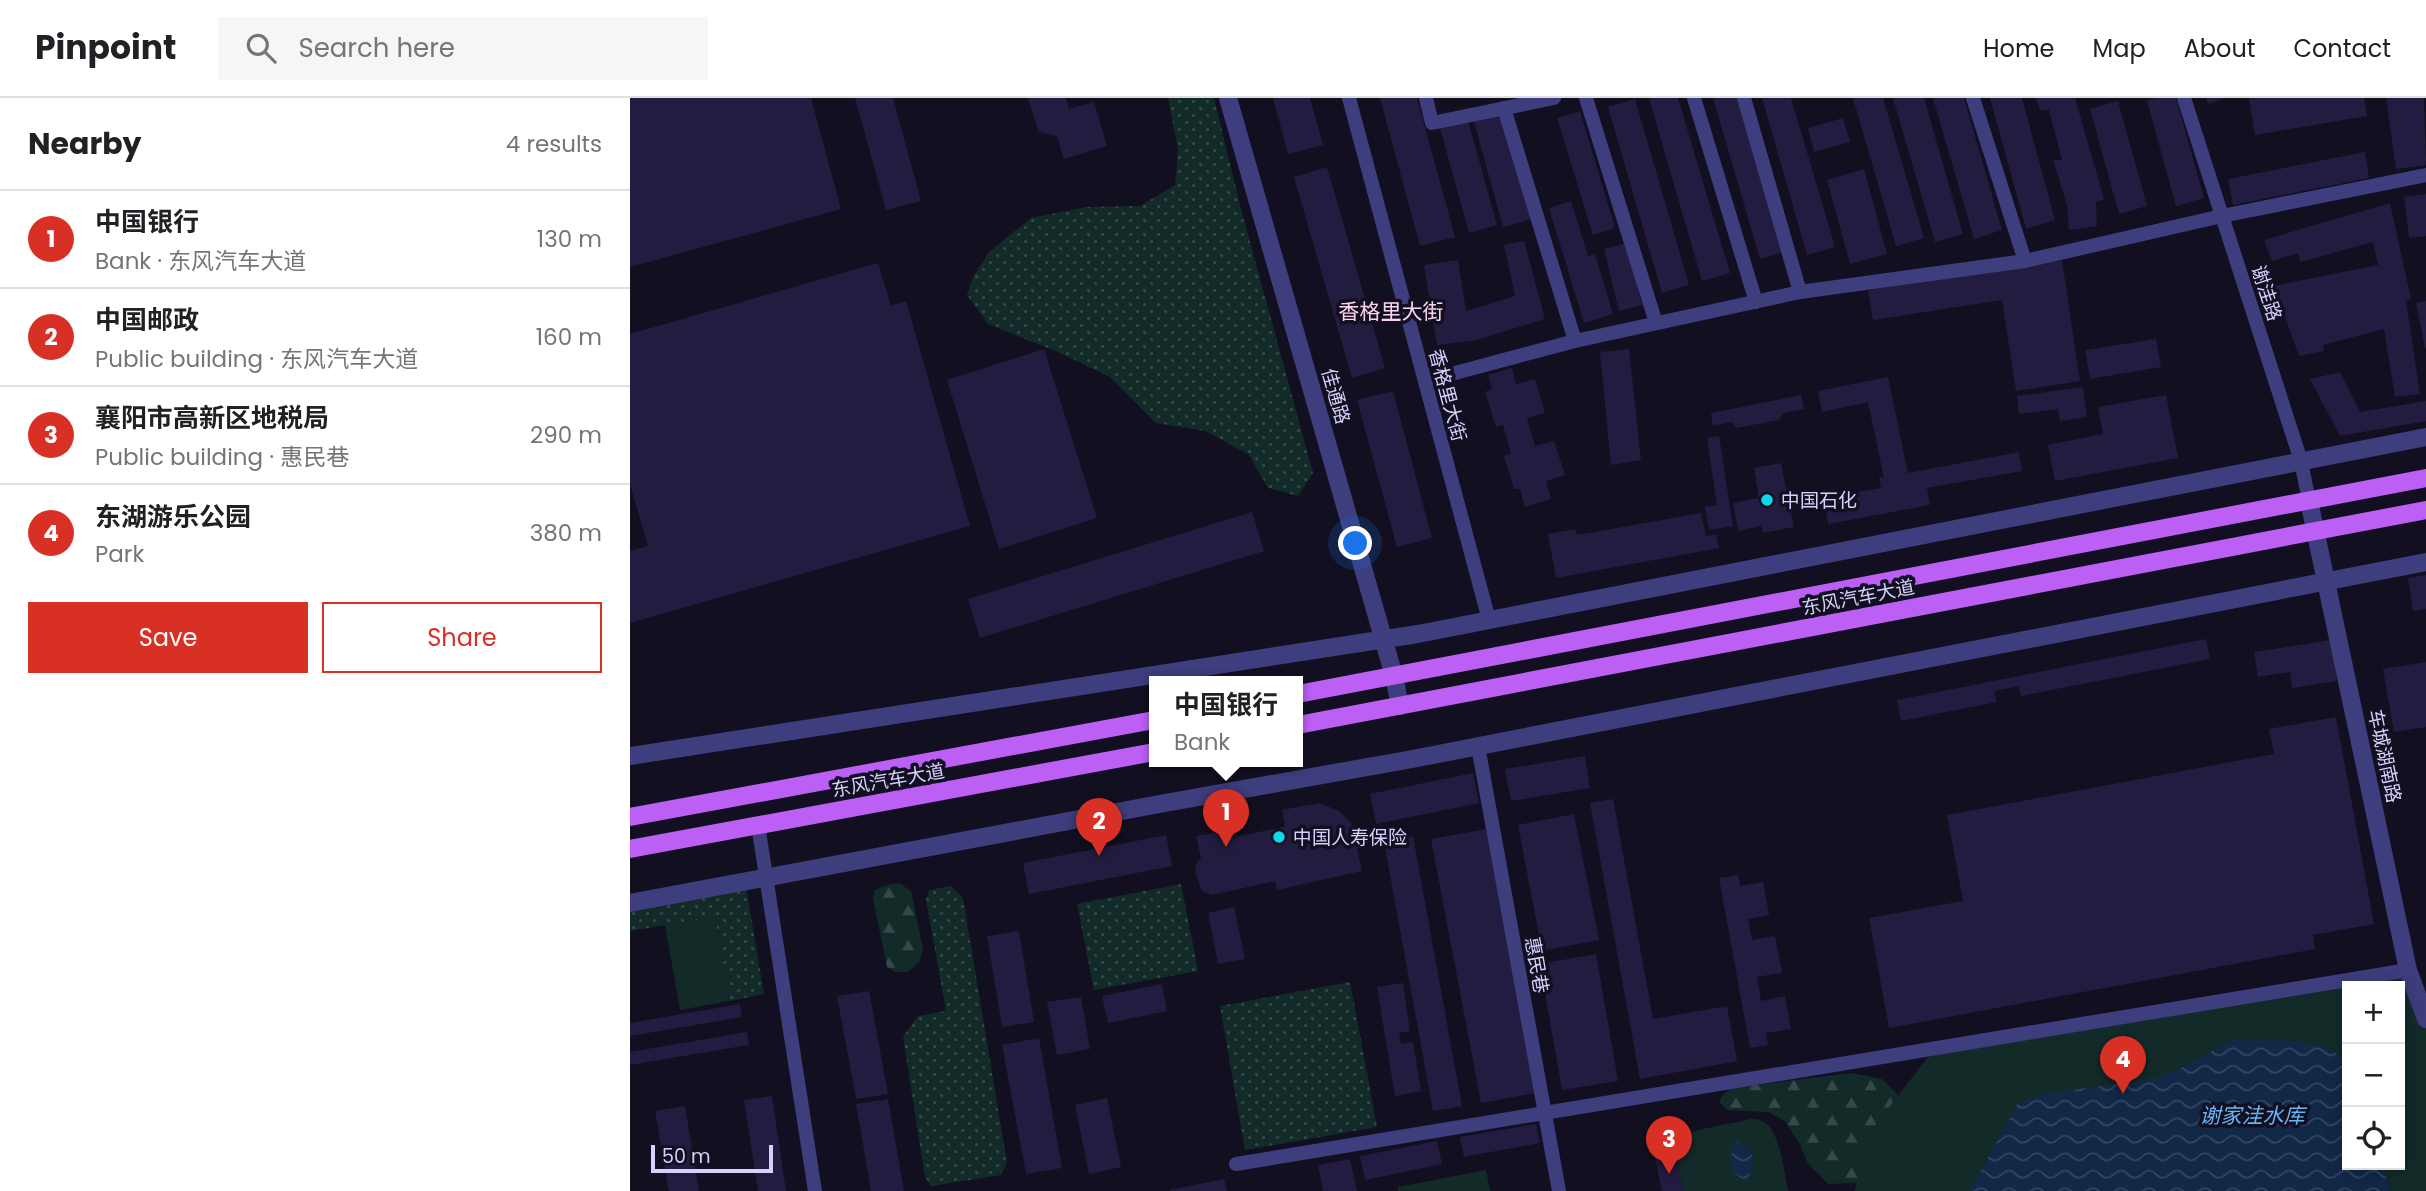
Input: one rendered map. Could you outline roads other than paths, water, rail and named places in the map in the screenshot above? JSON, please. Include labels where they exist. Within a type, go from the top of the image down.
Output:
[{"type":"main road","name":"东风汽车大道","points":[[1303,693],[2426,478]]},
{"type":"main road","name":"东风汽车大道","points":[[1303,724],[2426,510]]},
{"type":"main road","name":"东风汽车大道","points":[[630,817],[1149,721]]},
{"type":"main road","name":"东风汽车大道","points":[[630,849],[1149,753]]},
{"type":"street","name":"佳通路","points":[[1228,98],[1394,676],[1400,706]]},
{"type":"street","name":"香格里大街","points":[[1349,98],[1489,620]]},
{"type":"street","points":[[1426,98],[1432,122],[1554,98]]},
{"type":"street","points":[[1586,98],[1657,323]]},
{"type":"street","points":[[1694,98],[1756,302]]},
{"type":"street","points":[[1744,98],[1800,292]]},
{"type":"street","points":[[1973,98],[2025,261]]},
{"type":"street","name":"谢洼路","points":[[2184,98],[2301,461],[2309,501]]},
{"type":"street","points":[[1504,108],[1575,341]]},
{"type":"street","points":[[1425,381],[1575,341],[1800,292],[2025,261],[2222,216],[2426,175]]},
{"type":"street","points":[[630,756],[1383,639],[2426,437]]},
{"type":"street","name":"车城湖南路","points":[[2309,501],[2408,970],[2426,1019]]},
{"type":"street","points":[[630,903],[1478,746],[2426,562]]},
{"type":"street","name":"惠民巷","points":[[1478,746],[1559,1191]]},
{"type":"street","points":[[758,825],[816,1191]]},
{"type":"street","points":[[1236,1164],[2408,970]]},
{"type":"water","name":"谢家洼水库","points":[[2232,1040],[2311,1043],[2338,1054],[2342,1058],[2342,1170],[2384,1170],[2389,1191],[1970,1191],[2018,1103],[2049,1093],[2153,1079],[2185,1066]]},
{"type":"water","points":[[1737,1141],[1751,1154],[1754,1164],[1745,1181],[1735,1173],[1731,1163]]},
{"type":"place","name":"中国石化","points":[[1767,500]]},
{"type":"place","name":"中国人寿保险","points":[[1279,837]]},
{"type":"place","name":"中国银行","points":[[1226,847]]},
{"type":"place","name":"中国邮政","points":[[1099,856]]},
{"type":"place","name":"东湖游乐公园","points":[[2123,1094]]},
{"type":"place","name":"襄阳市高新区地税局","points":[[1669,1174]]},
{"type":"district","name":"香格里大街","points":[[1391,312]]}]
